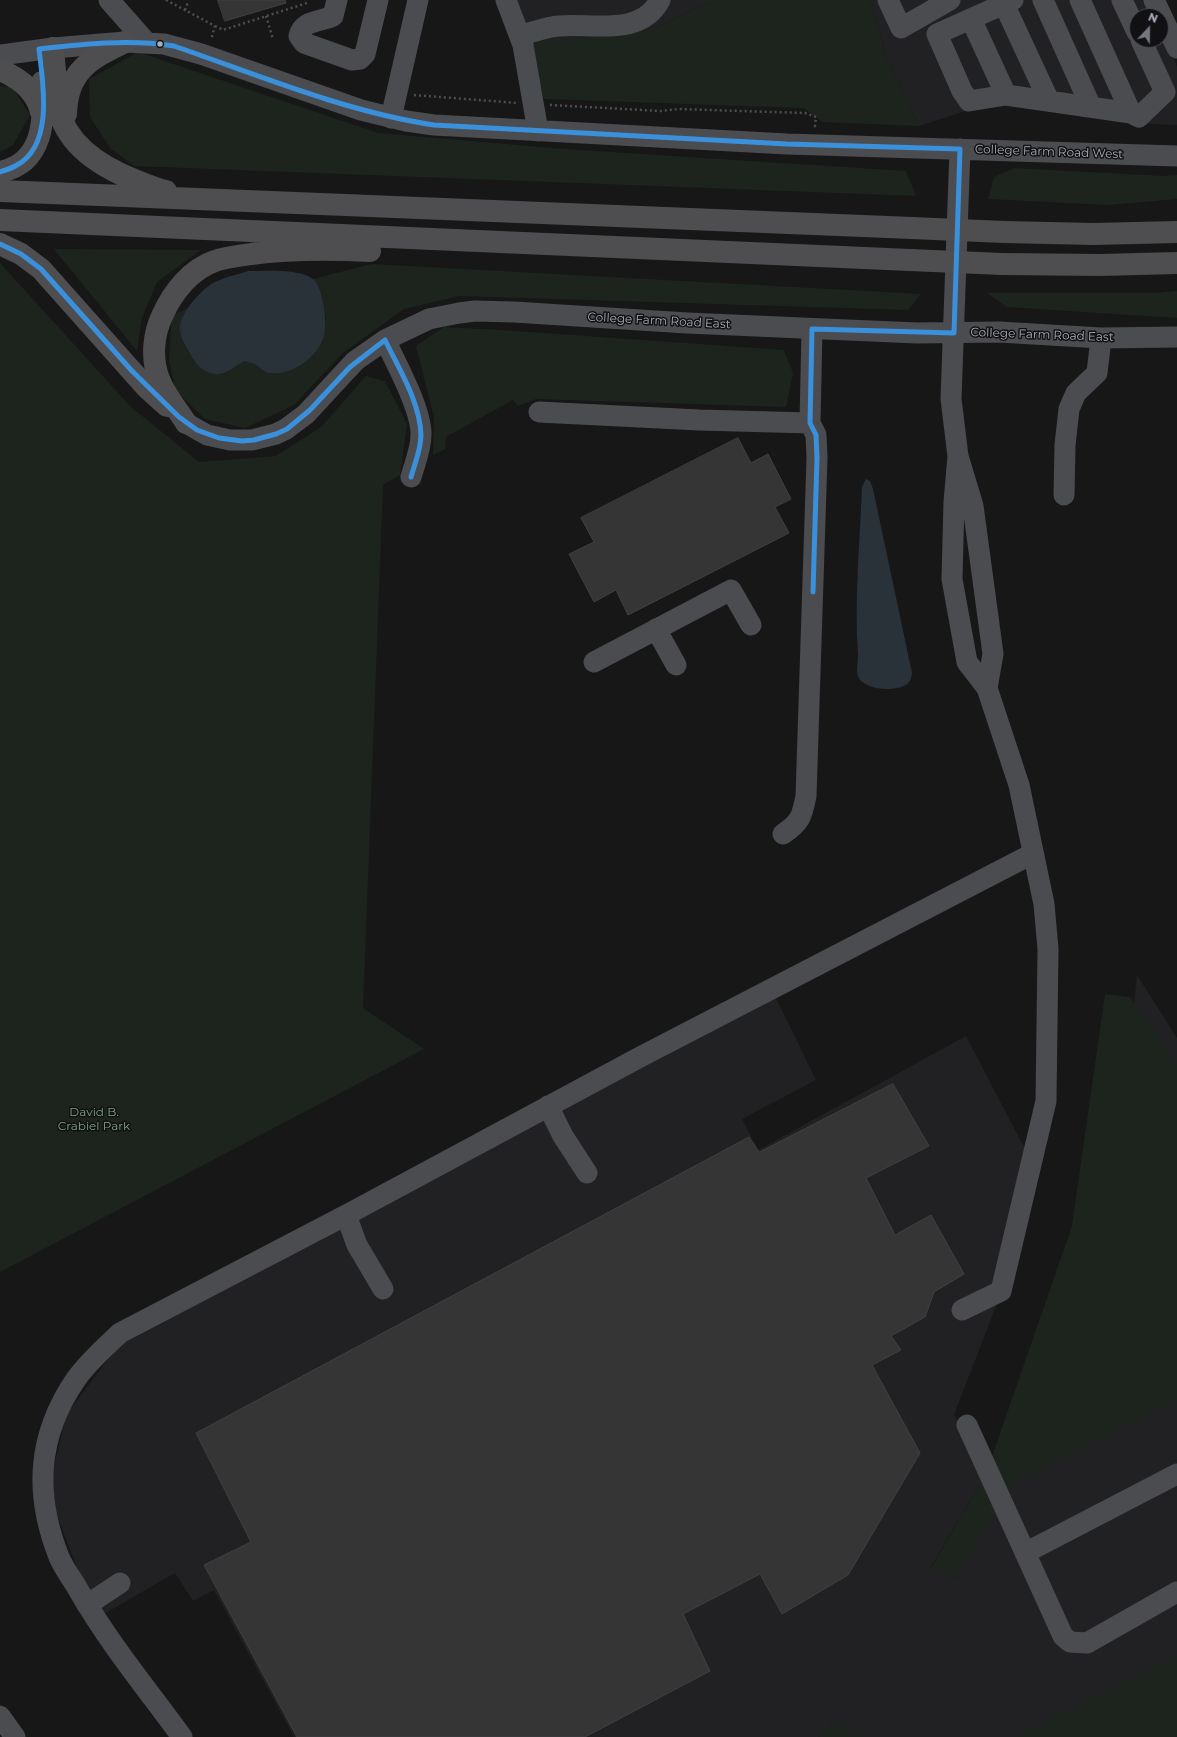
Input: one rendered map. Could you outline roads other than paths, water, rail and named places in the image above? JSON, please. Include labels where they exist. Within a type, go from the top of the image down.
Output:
[{"type":"highway","points":[[70,135],[66,109],[68,94],[73,82],[84,66],[91,60],[125,42]]},
{"type":"highway","points":[[0,172],[13,167],[27,158],[40,135],[43,118],[46,49]]},
{"type":"highway","points":[[46,49],[60,116],[70,135],[86,153],[116,173],[160,190],[216,200]]},
{"type":"highway","points":[[0,70],[16,77],[26,85],[36,99],[43,118]]},
{"type":"highway","points":[[0,191],[1004,232],[1093,234],[1177,232]]},
{"type":"highway","points":[[0,220],[1002,264],[1100,265],[1177,263]]},
{"type":"highway","points":[[186,424],[160,380],[155,360],[156,330],[164,310],[176,291],[193,274],[214,262],[247,255],[290,250],[402,252],[524,242]]},
{"type":"highway","points":[[0,244],[21,254],[41,268],[146,387],[186,424]]},
{"type":"street","points":[[109,0],[146,42]]},
{"type":"street","points":[[337,0],[333,16],[326,20],[304,25],[300,30],[299,36],[304,43],[352,60],[360,59],[365,54],[378,0]]},
{"type":"street","points":[[391,118],[418,0]]},
{"type":"street","points":[[506,0],[523,45],[538,131]]},
{"type":"street","points":[[520,36],[556,26],[581,24],[612,26],[639,21],[651,14],[660,0]]},
{"type":"street","points":[[888,0],[901,28],[950,0]]},
{"type":"street","points":[[1043,0],[1091,107]]},
{"type":"street","points":[[1080,0],[1131,113]]},
{"type":"street","points":[[1122,0],[1129,15]]},
{"type":"street","points":[[1154,0],[1177,48]]},
{"type":"street","points":[[1050,101],[1008,2],[937,34],[962,91],[969,101],[1006,95],[1131,113],[1138,117],[1165,92],[1145,48]]},
{"type":"street","points":[[971,19],[1006,95]]},
{"type":"street","name":"College Farm Road West","points":[[0,55],[46,49],[125,42],[146,42],[174,46],[338,103],[391,118],[434,125],[787,144],[1177,156]]},
{"type":"street","points":[[960,149],[951,399],[958,456],[973,506],[993,654],[987,688]]},
{"type":"street","name":"College Farm Road East","points":[[186,424],[207,435],[230,440],[252,440],[276,434],[286,429],[306,414],[355,361],[385,340],[429,319],[476,311],[812,329],[954,333],[999,332],[1101,338],[1177,337]]},
{"type":"street","points":[[783,834],[795,826],[802,815],[806,796],[817,458],[816,435],[810,423],[812,329]]},
{"type":"street","points":[[1064,495],[1065,445],[1069,410],[1076,393],[1097,373],[1101,338]]},
{"type":"street","points":[[385,340],[414,404],[421,425],[421,442],[412,477]]},
{"type":"street","points":[[539,412],[699,420],[810,423]]},
{"type":"street","points":[[958,456],[954,502],[952,579],[968,662],[987,688],[1019,785],[1032,854],[1044,904],[1048,949],[1046,1101],[1002,1292],[962,1310]]},
{"type":"street","points":[[594,662],[731,590],[751,626]]},
{"type":"street","points":[[656,629],[676,665]]},
{"type":"street","points":[[182,1737],[101,1628],[60,1558],[47,1516],[43,1494],[42,1467],[47,1439],[58,1407],[76,1378],[97,1355],[120,1333],[346,1215],[656,1048],[1032,854]]},
{"type":"street","points":[[548,1106],[564,1136],[587,1173]]},
{"type":"street","points":[[346,1215],[357,1245],[383,1289]]},
{"type":"street","points":[[967,1425],[1063,1636],[1070,1642],[1087,1643],[1177,1592]]},
{"type":"street","points":[[1025,1553],[1177,1474]]},
{"type":"street","points":[[87,1605],[120,1583]]},
{"type":"street","points":[[0,1716],[15,1737]]},
{"type":"park label","name":"David B. Crabiel Park","points":[[94,1119]]}]
